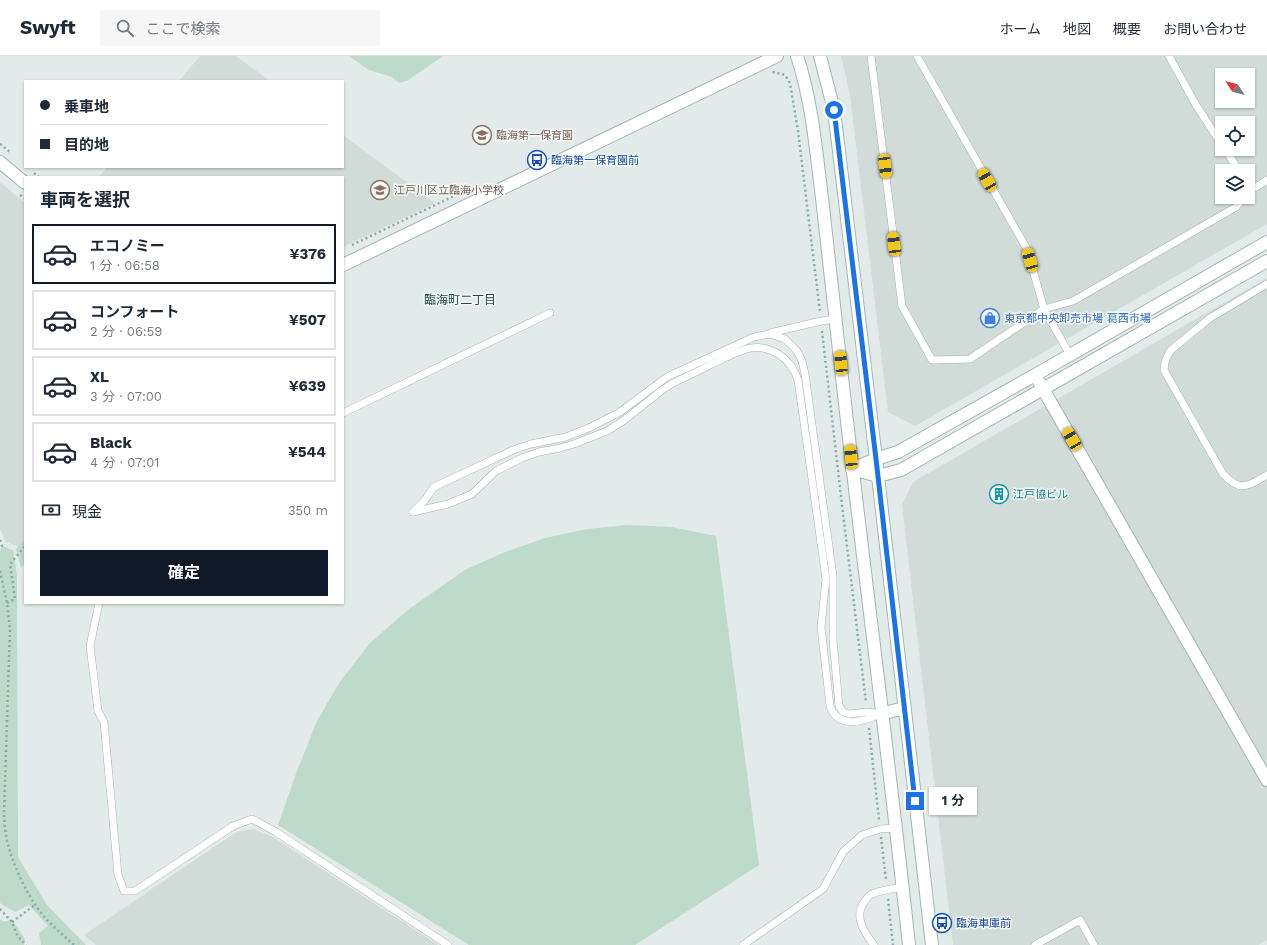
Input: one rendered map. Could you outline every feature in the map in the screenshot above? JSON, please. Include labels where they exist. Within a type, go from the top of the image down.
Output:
[{"type":"street","points":[[344,265],[777,56]]},
{"type":"street","points":[[797,56],[802,71],[812,121],[881,714],[896,828],[908,945]]},
{"type":"street","points":[[820,56],[834,110],[932,945]]},
{"type":"street","points":[[0,162],[24,182]]},
{"type":"street","points":[[852,469],[898,452],[1267,242]]},
{"type":"street","points":[[852,469],[878,476],[901,470],[1267,261]]},
{"type":"street","points":[[1035,375],[1267,780]]},
{"type":"street","points":[[881,714],[904,708]]},
{"type":"lane","points":[[871,56],[902,306],[932,360],[970,359],[1044,309],[1073,301],[1236,207],[1238,204]]},
{"type":"lane","points":[[916,56],[1027,249],[1044,309],[1070,355]]},
{"type":"lane","points":[[1169,56],[1196,105],[1215,134]]},
{"type":"lane","points":[[1255,186],[1267,180]]},
{"type":"lane","points":[[1267,284],[1210,318],[1171,350],[1166,356],[1164,370],[1223,474],[1231,482],[1239,486],[1246,486],[1267,475]]},
{"type":"lane","points":[[344,413],[550,313]]},
{"type":"lane","points":[[836,319],[762,335],[667,377],[620,412],[591,427],[566,437],[531,444],[514,450],[434,487],[425,500],[413,512],[448,504],[472,494],[496,471],[522,458],[539,452],[574,444],[607,431],[623,421],[671,384],[739,352],[758,348],[776,352],[788,360],[796,373],[798,380],[826,579],[821,627],[830,706],[834,716],[845,721],[868,720],[881,714]]},
{"type":"lane","points":[[762,335],[770,334],[785,339],[797,351],[802,361],[833,576],[832,640],[839,706],[845,714],[867,712],[881,714]]},
{"type":"lane","points":[[99,604],[90,646],[98,711],[104,722],[118,875],[124,891],[135,891],[233,826],[252,819],[276,832],[448,945]]},
{"type":"lane","points":[[743,945],[822,889],[842,852],[862,835],[880,829],[896,828]]},
{"type":"lane","points":[[874,945],[866,935],[859,922],[861,906],[870,895],[902,887]]},
{"type":"lane","points":[[1035,945],[1080,920],[1094,945]]},
{"type":"path","points":[[774,72],[786,76],[790,83],[798,131],[822,321],[841,498],[867,712]]},
{"type":"path","points":[[0,540],[2,546],[0,549]]},
{"type":"path","points":[[7,603],[15,599],[10,564],[24,547]]},
{"type":"path","points":[[0,571],[7,603],[10,629],[4,814],[6,836],[12,858],[36,904],[59,932],[74,945]]},
{"type":"path","points":[[868,720],[893,945]]},
{"type":"path","points":[[12,922],[36,904]]},
{"type":"path","points":[[0,909],[12,922],[17,935],[26,945]]},
{"type":"shaded area","points":[[200,56],[236,56],[269,80],[180,80]]},
{"type":"shaded area","name":"東京都中央卸売市場 葛西市場","points":[[841,56],[1267,56],[1267,224],[915,426],[888,412],[850,95]]},
{"type":"shaded area","name":"江戸川区立臨海小学校","points":[[344,136],[435,203],[344,247],[344,176],[100,176],[106,168],[344,168]]},
{"type":"shaded area","points":[[0,182],[24,202],[24,542],[20,547],[6,542],[0,529]]},
{"type":"shaded area","points":[[1267,278],[1267,940],[1258,945],[953,945],[902,505],[913,482]]},
{"type":"shaded area","points":[[253,829],[273,837],[438,945],[96,945],[84,935],[235,833]]},
{"type":"green space","points":[[349,56],[443,56],[407,81],[399,83],[392,77],[369,70]]},
{"type":"green space","points":[[628,525],[671,527],[716,536],[759,865],[635,945],[469,945],[278,825],[317,721],[339,683],[370,643],[409,609],[465,570],[505,552],[545,538],[587,529]]},
{"type":"green space","points":[[24,540],[24,564],[21,568],[16,549]]},
{"type":"green space","points":[[2,546],[13,550],[17,575],[18,857],[47,905],[86,945],[41,945],[39,933],[48,926],[29,905],[15,912],[0,903],[0,552]]},
{"type":"green space","points":[[0,919],[2,921],[13,921],[25,939],[24,945],[0,945]]},
{"type":"place","name":"臨海第一保育園","points":[[482,135]]},
{"type":"place","name":"臨海第一保育園前","points":[[537,160]]},
{"type":"place","name":"江戸川区立臨海小学校","points":[[380,190]]},
{"type":"place","name":"東京都中央卸売市場 葛西市場","points":[[990,318]]},
{"type":"place","name":"江戸協ビル","points":[[999,494]]},
{"type":"place","name":"臨海車庫前","points":[[942,923]]},
{"type":"district","name":"臨海町二丁目","points":[[460,300]]},
{"type":"route","points":[[834,110],[915,801]]}]
